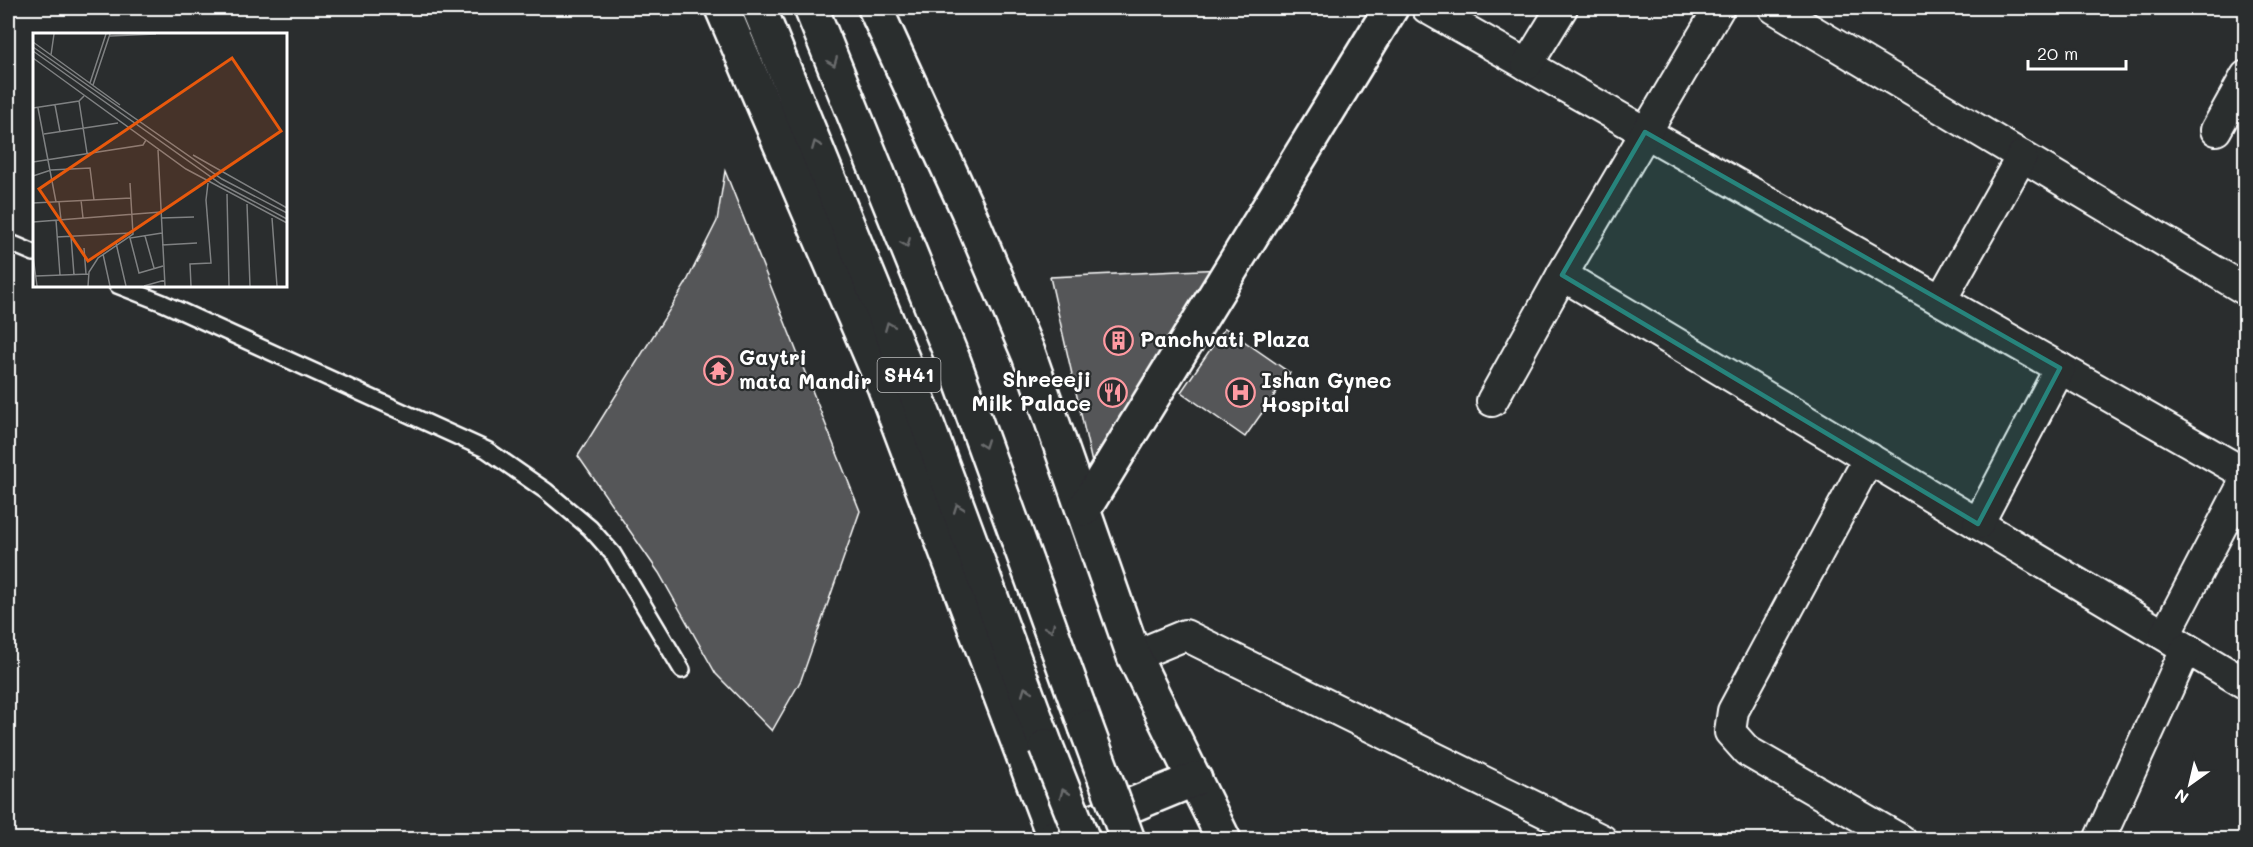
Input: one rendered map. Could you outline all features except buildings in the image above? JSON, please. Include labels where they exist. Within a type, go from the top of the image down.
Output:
[{"type":"street","points":[[722,8],[884,386],[1064,839],[1195,779]]},
{"type":"street","name":"SH41","points":[[759,8],[910,378],[1046,746],[1064,839]]},
{"type":"street","name":"SH41","points":[[811,8],[954,362],[1128,840]]},
{"type":"street","points":[[875,8],[968,212],[1029,355],[1134,656],[1224,840]]},
{"type":"street","points":[[1084,509],[1391,8]]},
{"type":"street","points":[[1427,8],[2246,474]]},
{"type":"street","points":[[1527,65],[1562,8]]},
{"type":"street","points":[[1492,401],[1562,274],[1719,8]]},
{"type":"street","points":[[1774,8],[2246,290]]},
{"type":"street","points":[[2216,130],[2246,76]]},
{"type":"street","points":[[1941,300],[2022,156]]},
{"type":"street","points":[[1562,274],[2246,684]]},
{"type":"street","points":[[1978,524],[2060,368]]},
{"type":"street","points":[[1869,459],[1733,711],[1730,732],[1747,751],[1901,840]]},
{"type":"street","points":[[2099,840],[2176,642],[2246,479]]},
{"type":"street","points":[[1134,656],[1185,635],[1602,840]]},
{"type":"lane","points":[[8,242],[33,253]]},
{"type":"lane","points":[[119,286],[174,308],[487,450],[546,491],[590,528],[613,554],[682,670]]},
{"type":"highlighted area","points":[[1645,132],[2060,368],[1978,524],[1562,275]]},
{"type":"place","name":"Panchvati Plaza","points":[[1119,340]]},
{"type":"place","name":"Gaytri mata Mandir","points":[[718,370]]},
{"type":"place","name":"Shreeeji Milk Palace","points":[[1112,392]]},
{"type":"place","name":"Ishan Gynec Hospital","points":[[1240,393]]}]
